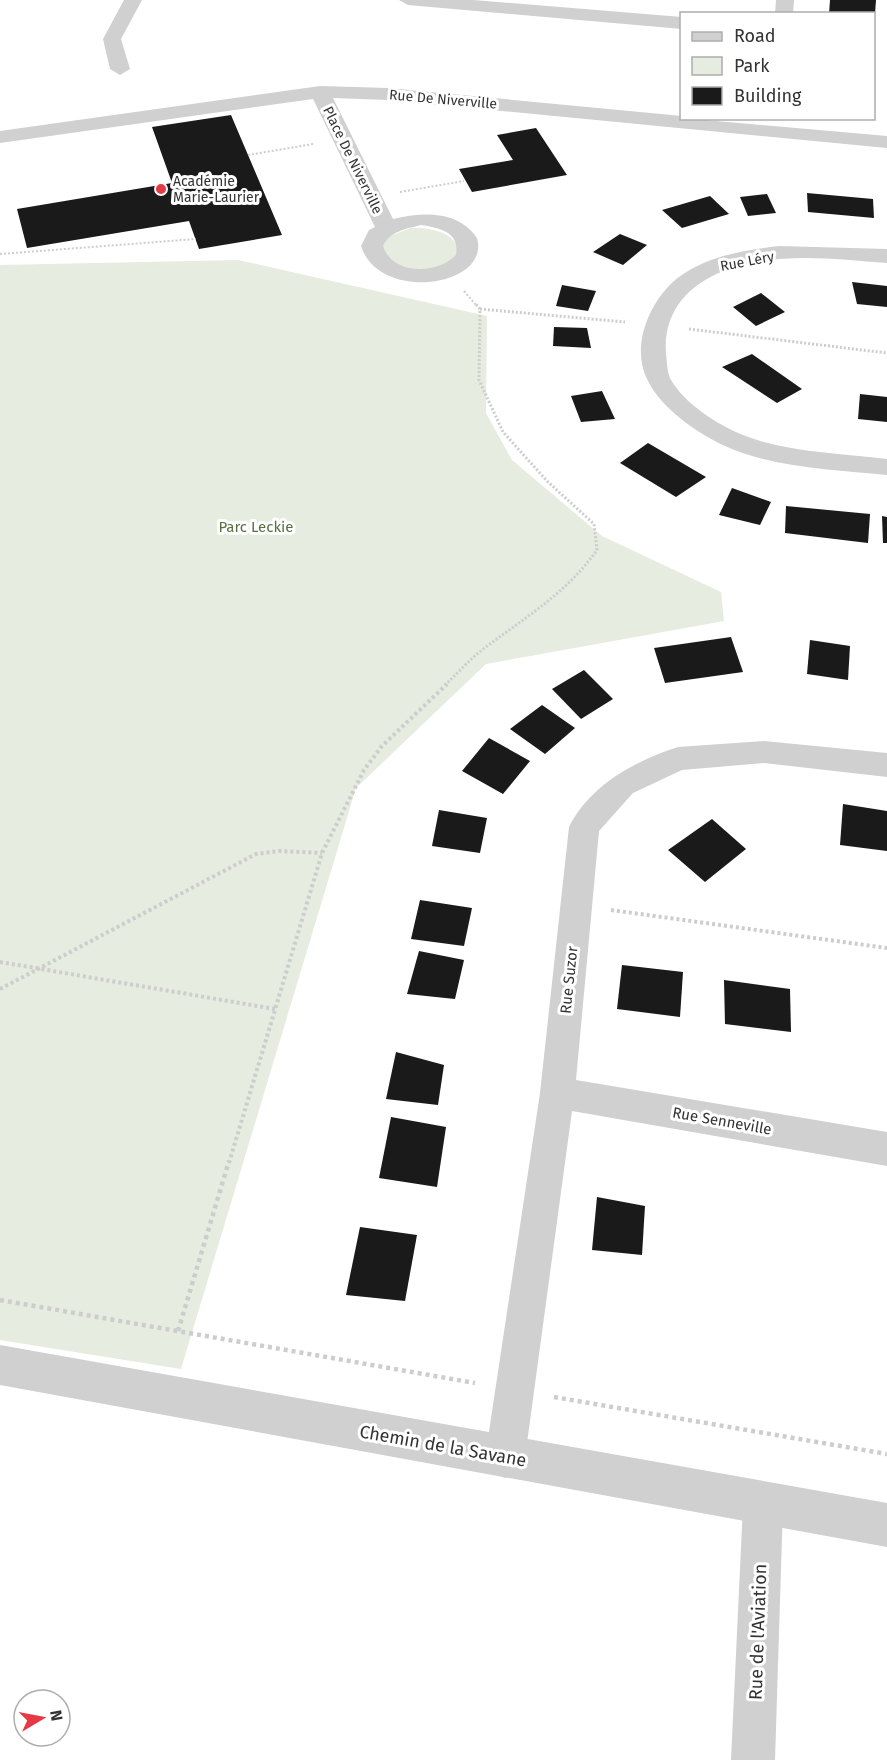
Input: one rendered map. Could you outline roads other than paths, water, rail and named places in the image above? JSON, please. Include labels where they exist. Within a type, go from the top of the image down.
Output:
[{"type":"street","points":[[120,69],[112,39],[133,0]]},
{"type":"street","points":[[408,0],[680,23]]},
{"type":"street","name":"Rue De Niverville","points":[[0,137],[320,92],[388,94],[887,142]]},
{"type":"street","name":"Place De Niverville","points":[[320,92],[386,227]]},
{"type":"street","name":"Rue Léry","points":[[887,256],[822,252],[760,256],[716,266],[683,283],[658,314],[652,343],[658,378],[678,402],[707,425],[742,444],[783,453],[887,467]]},
{"type":"street","name":"Rue Suzor","points":[[505,1458],[557,1093],[584,827],[622,785],[678,759],[764,752],[887,765]]},
{"type":"street","name":"Rue Senneville","points":[[557,1093],[887,1149]]},
{"type":"street","name":"Chemin de la Savane","points":[[0,1365],[763,1505],[887,1525]]},
{"type":"street","name":"Rue de l'Aviation","points":[[753,1760],[763,1505]]},
{"type":"place","name":"Académie Marie-Laurier","points":[[161,189]]},
{"type":"park label","name":"Parc Leckie","points":[[256,527]]}]
